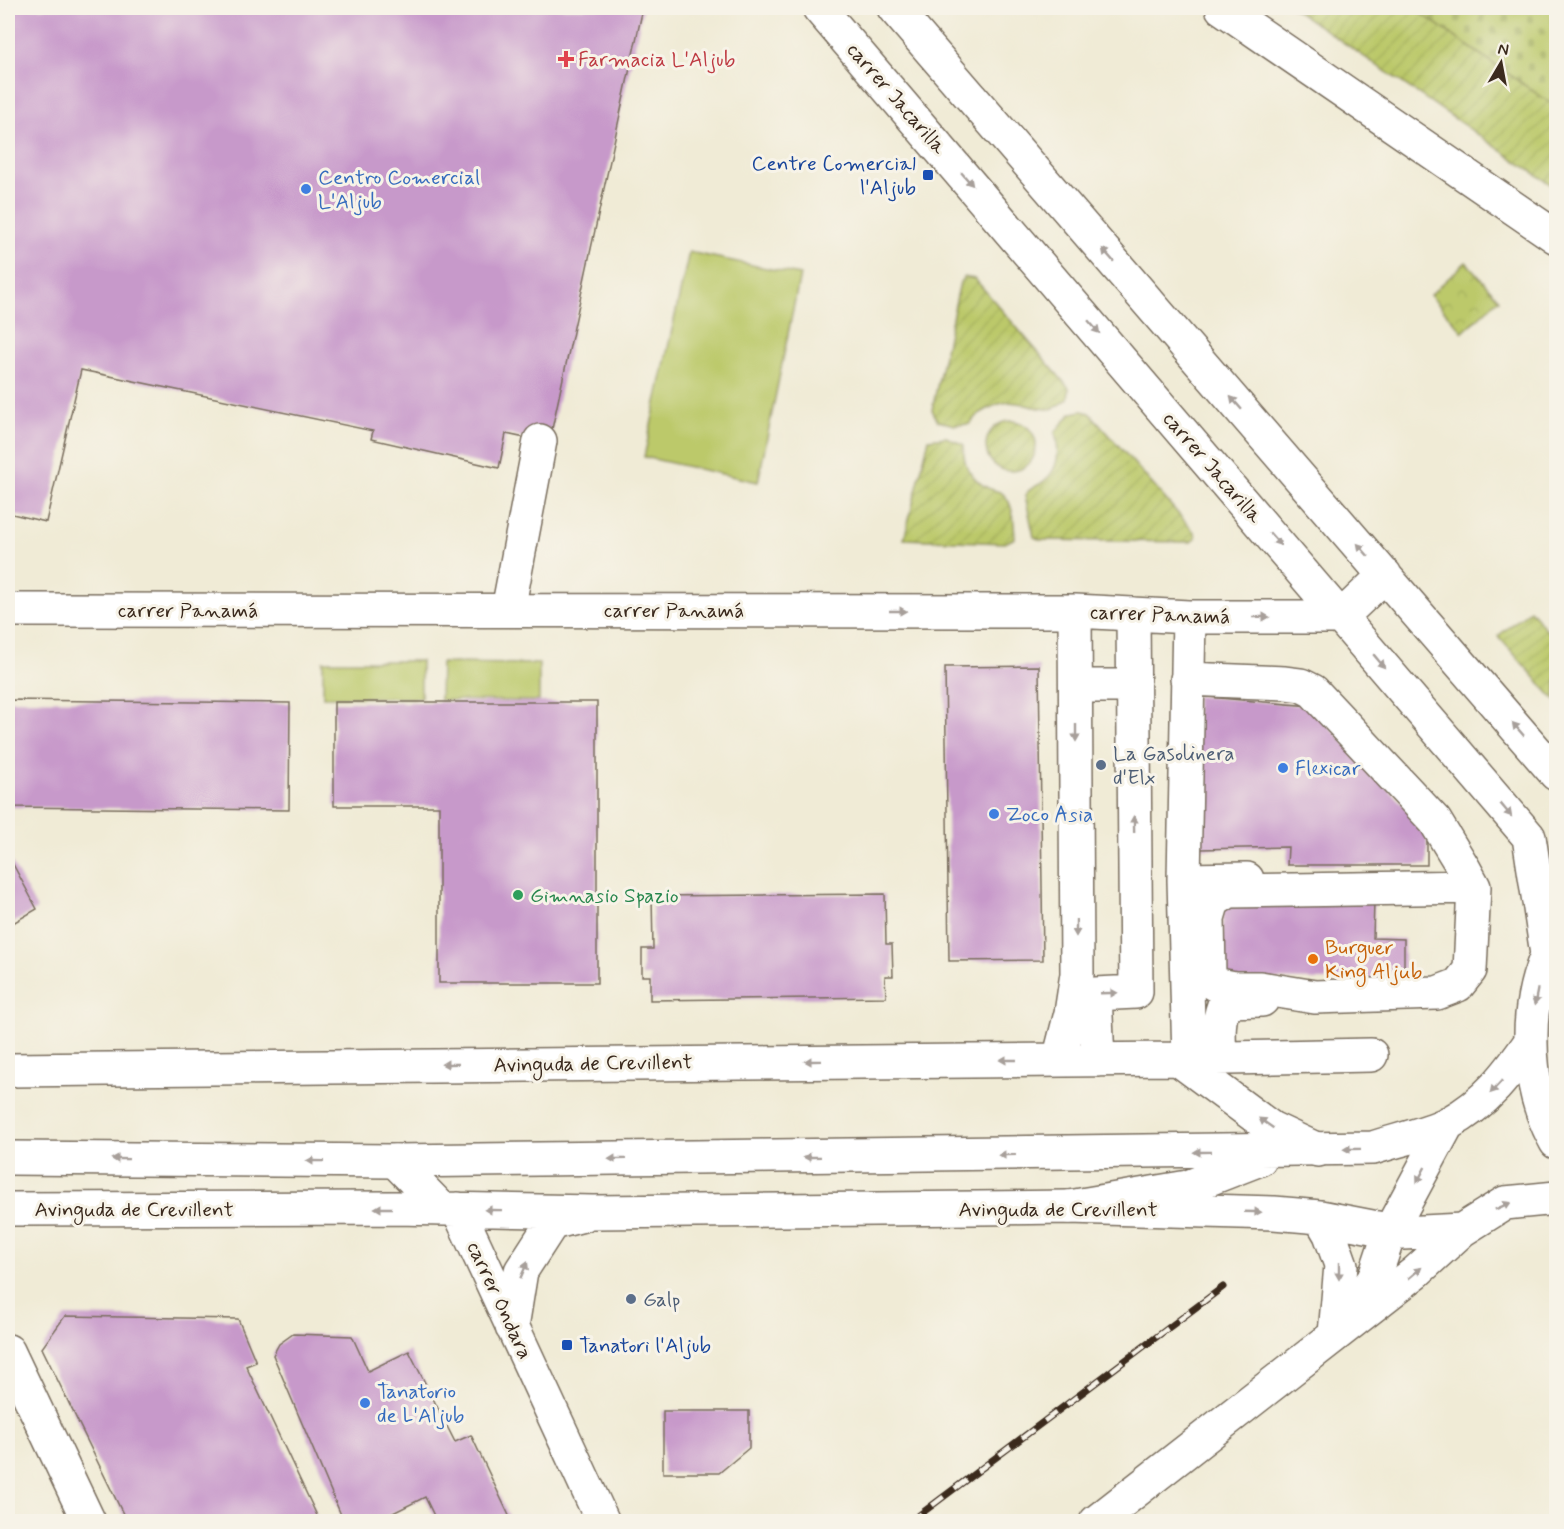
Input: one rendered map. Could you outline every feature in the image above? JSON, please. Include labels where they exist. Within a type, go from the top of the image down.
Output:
[{"type":"main road","name":"carrer Jacarilla","points":[[819,8],[1529,837],[1552,946]]},
{"type":"main road","points":[[894,8],[1557,774]]},
{"type":"main road","points":[[1222,8],[1557,237]]},
{"type":"main road","points":[[508,610],[540,441]]},
{"type":"main road","points":[[1341,617],[1384,575]]},
{"type":"main road","name":"carrer Panamá","points":[[8,610],[1075,611],[1189,617],[1341,617]]},
{"type":"main road","points":[[1059,1060],[1071,1013],[1077,974],[1075,611]]},
{"type":"main road","points":[[1098,1059],[1095,994],[1136,992],[1132,614]]},
{"type":"main road","points":[[1189,617],[1184,880],[1186,985],[1195,1058],[1271,1128],[1318,1150]]},
{"type":"main road","points":[[1186,985],[1201,997],[1227,1001],[1437,993],[1458,985],[1470,970],[1474,887],[1435,821],[1313,691],[1301,685],[1285,682],[1187,679]]},
{"type":"main road","points":[[1076,686],[1132,686]]},
{"type":"main road","points":[[1184,880],[1444,876],[1463,879],[1474,887]]},
{"type":"main road","points":[[1315,997],[1260,988],[1234,988],[1214,984],[1209,977],[1208,962],[1208,918],[1213,901],[1228,891],[1474,887]]},
{"type":"main road","points":[[1552,946],[1534,999],[1531,1041],[1536,1087],[1557,1142]]},
{"type":"main road","points":[[1195,1058],[1219,1027],[1222,1009],[1227,1001]]},
{"type":"main road","points":[[8,1158],[395,1161],[1373,1148],[1448,1123],[1486,1098],[1506,1077],[1531,1041]]},
{"type":"main road","name":"Avinguda de Crevillent","points":[[8,1070],[1371,1055]]},
{"type":"main road","points":[[1335,1334],[1374,1279],[1390,1231],[1448,1123]]},
{"type":"main road","points":[[1069,1207],[1188,1187],[1281,1151]]},
{"type":"main road","points":[[395,1161],[450,1209]]},
{"type":"main road","name":"Avinguda de Crevillent","points":[[8,1209],[450,1209],[593,1212],[1069,1207],[1274,1213],[1320,1217],[1403,1233],[1462,1230],[1505,1203],[1557,1197]]},
{"type":"main road","name":"carrer Ondara","points":[[450,1209],[512,1327],[603,1521]]},
{"type":"main road","points":[[512,1327],[521,1271],[552,1223],[593,1212]]},
{"type":"main road","points":[[1320,1217],[1330,1234],[1341,1266],[1335,1334]]},
{"type":"main road","points":[[1096,1521],[1416,1272],[1462,1230]]},
{"type":"main road","points":[[8,1351],[89,1521]]},
{"type":"green space","points":[[1293,8],[1413,8],[1556,107],[1556,188]]},
{"type":"green space","points":[[1413,8],[1556,8],[1556,107]]},
{"type":"green space","points":[[689,252],[800,275],[758,482],[644,457]]},
{"type":"green space","points":[[1466,262],[1499,299],[1463,332],[1430,295]]},
{"type":"green space","points":[[964,277],[975,279],[1069,388],[1068,399],[1050,409],[1011,402],[1004,403],[980,413],[970,424],[955,425],[938,421],[932,410],[960,282]]},
{"type":"green space","points":[[1082,411],[1090,413],[1195,533],[1196,538],[1191,542],[1041,540],[1034,537],[1025,495],[1046,479],[1054,467],[1057,454],[1055,432],[1072,413]]},
{"type":"green space","points":[[1006,421],[1016,421],[1029,428],[1036,441],[1036,451],[1029,464],[1016,471],[1006,471],[997,467],[990,460],[986,451],[986,441],[990,432],[997,425]]},
{"type":"green space","points":[[946,437],[964,445],[966,465],[972,475],[988,488],[1002,493],[1008,500],[1013,516],[1015,538],[1005,543],[904,539],[929,439]]},
{"type":"green space","points":[[1530,610],[1556,641],[1556,701],[1498,636]]},
{"type":"green space","points":[[323,661],[421,661],[421,698],[323,697]]},
{"type":"green space","points":[[441,663],[539,664],[539,701],[440,700]]},
{"type":"building","name":"Centro Comercial L'Aljub","points":[[8,8],[643,8],[549,443],[506,434],[499,468],[371,439],[373,431],[81,370],[46,522],[8,513]]},
{"type":"building","name":"Zoco Asia","points":[[1039,666],[1043,960],[949,961],[945,667]]},
{"type":"building","name":"Flexicar","points":[[1196,696],[1310,706],[1427,830],[1427,865],[1287,865],[1288,847],[1200,849]]},
{"type":"building","points":[[8,700],[290,703],[289,810],[8,807]]},
{"type":"building","name":"Gimnasio Spazio","points":[[334,702],[597,702],[597,983],[439,983],[439,806],[334,806]]},
{"type":"building","points":[[8,855],[37,909],[8,926]]},
{"type":"building","points":[[885,894],[886,944],[892,944],[893,976],[885,976],[886,997],[650,1000],[650,976],[642,976],[642,949],[653,949],[652,896]]},
{"type":"building","name":"Burguer King Aljub","points":[[1223,897],[1374,900],[1373,938],[1404,939],[1404,981],[1222,979]]},
{"type":"building","points":[[65,1316],[238,1319],[256,1362],[246,1366],[320,1522],[127,1522],[42,1348]]},
{"type":"building","name":"Tanatorio de L'Aljub","points":[[293,1334],[352,1336],[368,1371],[409,1351],[455,1442],[471,1435],[512,1522],[437,1522],[425,1497],[375,1522],[344,1522],[273,1355],[279,1344]]},
{"type":"building","points":[[663,1411],[749,1411],[749,1448],[719,1473],[663,1473]]},
{"type":"railway","points":[[910,1522],[1223,1287]]},
{"type":"place","name":"Farmacia L'Aljub","points":[[566,59]]},
{"type":"place","name":"Centre Comercial l'Aljub","points":[[928,175]]},
{"type":"place","name":"Centro Comercial L'Aljub","points":[[306,189]]},
{"type":"place","name":"La Gasolinera d'Elx","points":[[1101,765]]},
{"type":"place","name":"Flexicar","points":[[1283,768]]},
{"type":"place","name":"Zoco Asia","points":[[994,814]]},
{"type":"place","name":"Gimnasio Spazio","points":[[518,895]]},
{"type":"place","name":"Burguer King Aljub","points":[[1313,959]]},
{"type":"place","name":"Galp","points":[[631,1299]]},
{"type":"place","name":"Tanatori l'Aljub","points":[[567,1345]]},
{"type":"place","name":"Tanatorio de L'Aljub","points":[[365,1403]]}]
